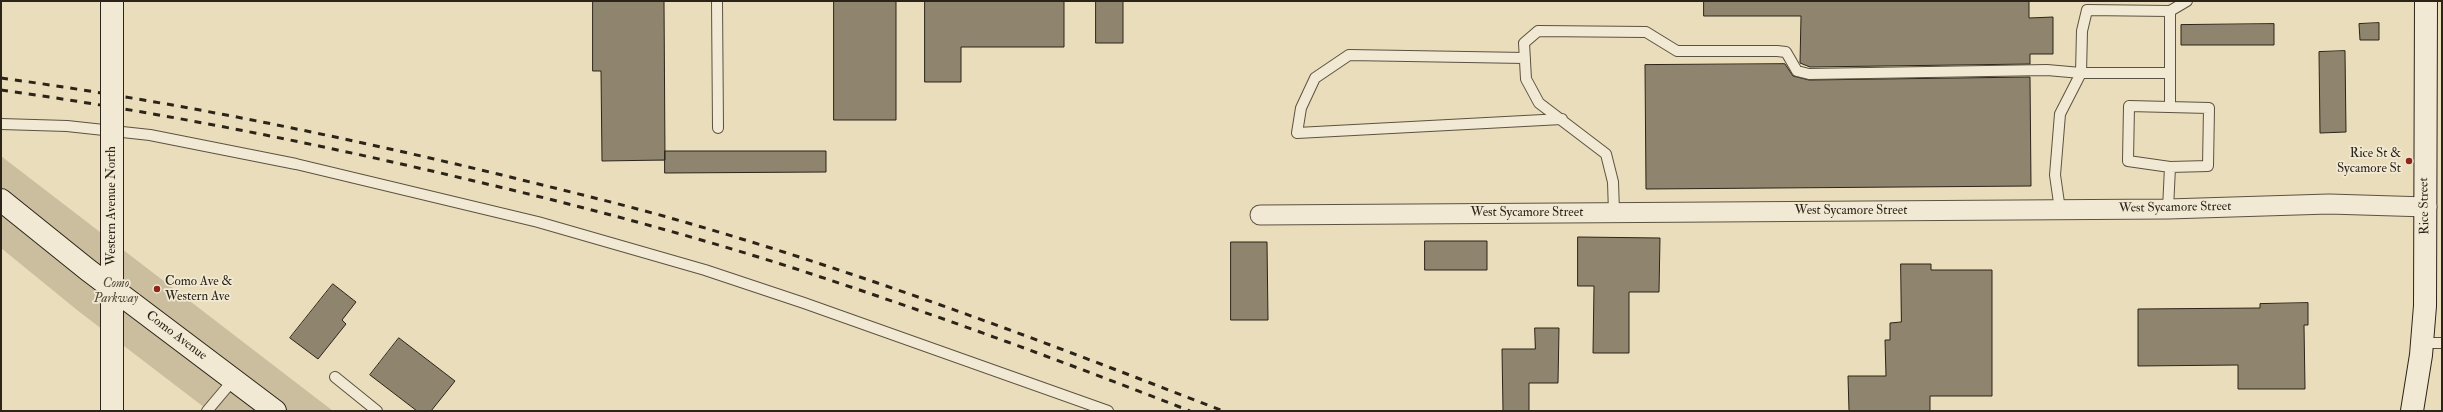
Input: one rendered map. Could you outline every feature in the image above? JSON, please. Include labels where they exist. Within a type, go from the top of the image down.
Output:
[{"type":"main road","name":"Rice Street","points":[[2412,411],[2432,343],[2434,208],[2424,189],[2426,1]]},
{"type":"main road","name":"Western Avenue North","points":[[112,10],[112,411]]},
{"type":"main road","name":"Como Avenue","points":[[1,200],[112,288],[275,411]]},
{"type":"street","name":"West Sycamore Street","points":[[1260,215],[2168,209],[2328,204],[2434,208]]},
{"type":"lane","points":[[717,1],[718,128]]},
{"type":"lane","points":[[2060,210],[2055,175],[2060,114],[2081,73],[2082,31],[2087,10],[2170,11],[2187,1]]},
{"type":"lane","points":[[2170,11],[2170,106]]},
{"type":"lane","points":[[1614,212],[1613,182],[1606,154],[1539,103],[1526,79],[1524,44],[1538,31],[1646,32],[1677,52],[1786,52],[1797,71],[1809,74],[2047,70],[2081,73],[2170,73]]},
{"type":"lane","points":[[1525,58],[1349,55],[1315,78],[1301,108],[1297,133],[1562,119]]},
{"type":"lane","points":[[2129,106],[2209,108],[2208,166],[2170,167],[2128,161],[2129,106]]},
{"type":"lane","points":[[1,124],[67,126],[150,135],[296,164],[538,222],[705,270],[804,303],[1108,411]]},
{"type":"lane","points":[[2168,209],[2170,167]]},
{"type":"lane","points":[[335,377],[377,411]]},
{"type":"lane","points":[[207,411],[234,379]]},
{"type":"green space","name":"Como Parkway","points":[[1,156],[333,411],[209,411],[77,310],[1,248]]},
{"type":"building","points":[[593,1],[664,1],[665,160],[602,161],[601,71],[593,71]]},
{"type":"building","points":[[834,1],[896,1],[896,120],[834,120]]},
{"type":"building","points":[[925,1],[1064,1],[1064,47],[961,47],[961,82],[925,82]]},
{"type":"building","points":[[1096,1],[1123,1],[1123,43],[1096,43]]},
{"type":"building","points":[[1704,1],[2029,1],[2029,18],[2053,17],[2053,54],[2030,54],[2030,64],[1810,67],[1800,63],[1801,16],[1704,16]]},
{"type":"building","points":[[2379,23],[2379,40],[2360,40],[2359,24]]},
{"type":"building","points":[[2274,24],[2274,45],[2181,45],[2181,25]]},
{"type":"building","points":[[2345,51],[2346,132],[2320,133],[2319,52]]},
{"type":"building","points":[[1785,64],[1793,76],[1809,80],[2030,77],[2031,186],[1646,189],[1645,65]]},
{"type":"building","points":[[665,151],[826,151],[826,172],[665,173]]},
{"type":"building","points":[[1578,237],[1660,238],[1659,292],[1629,292],[1629,353],[1593,353],[1594,286],[1578,286]]},
{"type":"building","points":[[1425,241],[1487,241],[1487,270],[1425,270]]},
{"type":"building","points":[[1231,242],[1267,242],[1268,320],[1231,320]]},
{"type":"building","points":[[1901,264],[1931,264],[1931,270],[1992,270],[1992,396],[1930,396],[1930,411],[1849,411],[1848,376],[1886,376],[1885,340],[1890,340],[1890,323],[1901,322]]},
{"type":"building","points":[[333,284],[356,302],[342,320],[346,324],[318,359],[290,338]]},
{"type":"building","points":[[2308,303],[2308,325],[2304,325],[2305,389],[2238,389],[2238,365],[2138,366],[2138,309],[2260,308],[2260,304]]},
{"type":"building","points":[[1535,328],[1559,328],[1558,383],[1529,383],[1529,411],[1503,411],[1502,349],[1535,349]]},
{"type":"building","points":[[399,338],[455,381],[431,411],[417,411],[370,375]]},
{"type":"railway","points":[[1,78],[127,97],[253,120],[440,160],[659,215],[819,263],[887,286],[955,310],[1223,411]]},
{"type":"railway","points":[[1,90],[178,118],[354,153],[550,199],[630,220],[787,266],[889,300],[1040,354],[1190,411]]},
{"type":"place","name":"Rice St & Sycamore St","points":[[2409,161]]},
{"type":"place","name":"Como Ave & Western Ave","points":[[157,289]]}]
